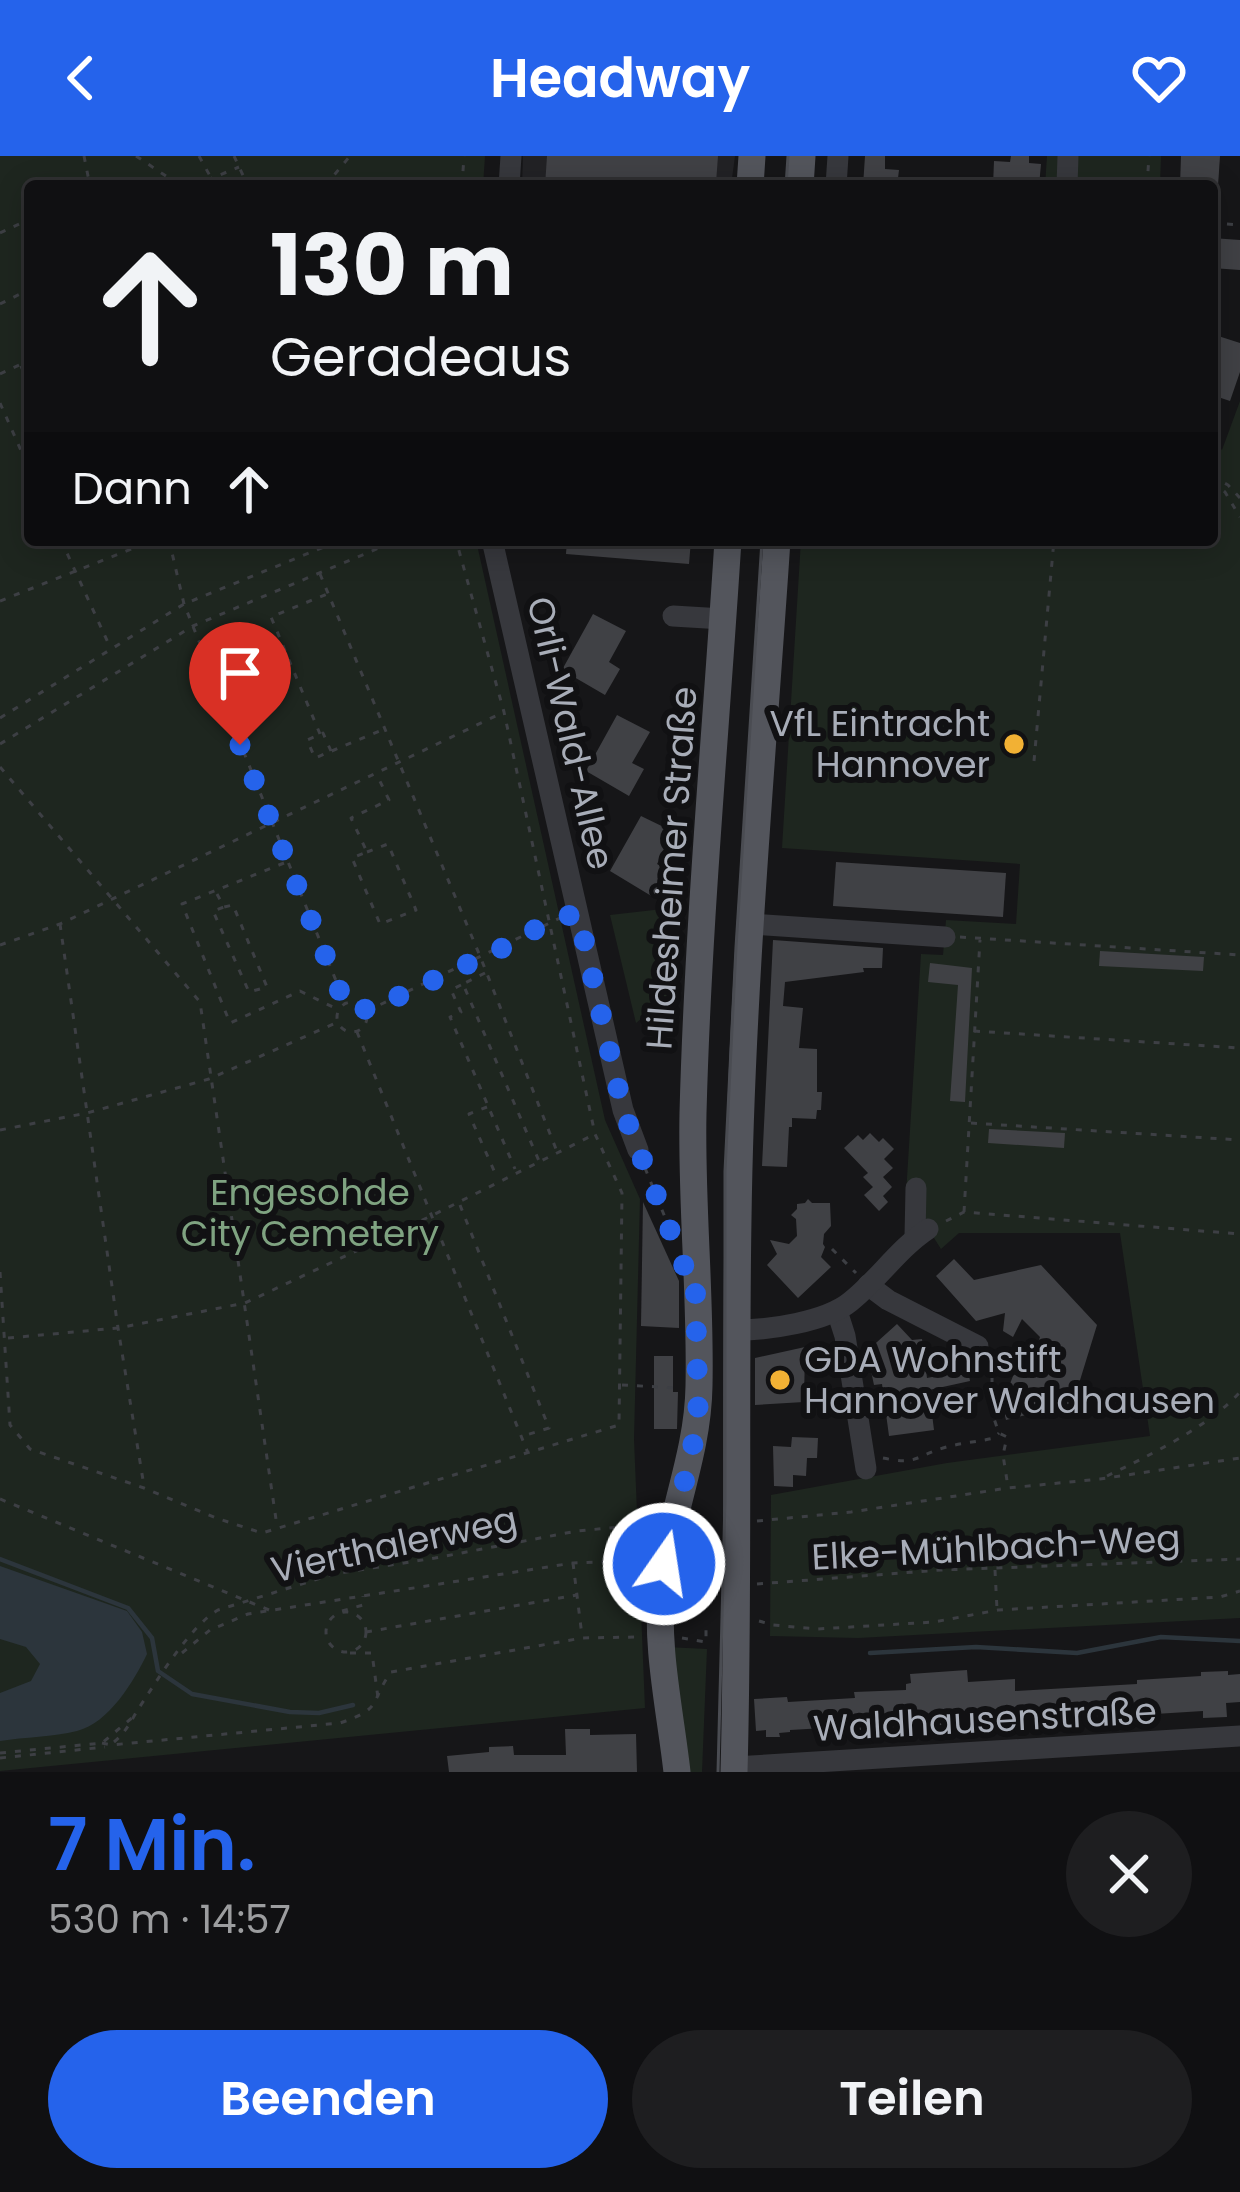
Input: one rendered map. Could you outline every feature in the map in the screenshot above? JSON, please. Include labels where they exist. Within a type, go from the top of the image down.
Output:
[{"type":"main road","name":"Hildesheimer Straße","points":[[677,1772],[665,1693],[660,1610],[664,1564],[698,1408],[695,1054],[728,546]]},
{"type":"main road","points":[[734,1769],[741,1120],[777,546]]},
{"type":"street","name":"Orli-Wald-Allee","points":[[493,546],[623,1110],[638,1150]]},
{"type":"street","points":[[673,616],[723,619]]},
{"type":"street","points":[[752,923],[945,937]]},
{"type":"street","points":[[738,1330],[774,1327],[837,1311],[921,1233],[916,1189]]},
{"type":"street","points":[[868,1285],[978,1346]]},
{"type":"street","points":[[837,1311],[865,1461]]},
{"type":"street","name":"Waldhausenstraße","points":[[734,1769],[1021,1761],[1240,1736]]},
{"type":"path","points":[[136,156],[172,180]]},
{"type":"path","points":[[199,156],[211,179],[239,167]]},
{"type":"path","points":[[234,156],[245,180]]},
{"type":"path","points":[[331,180],[350,156]]},
{"type":"path","points":[[0,374],[24,362]]},
{"type":"path","points":[[20,364],[24,374]]},
{"type":"path","points":[[0,403],[24,457]]},
{"type":"path","points":[[1218,485],[1240,517]]},
{"type":"path","points":[[64,546],[111,649]]},
{"type":"path","points":[[0,601],[139,546]]},
{"type":"path","points":[[170,546],[184,604],[345,1004]]},
{"type":"path","points":[[0,718],[184,604],[326,546]]},
{"type":"path","points":[[0,744],[193,626],[386,546]]},
{"type":"path","points":[[0,1272],[10,1424],[30,1449],[262,1533],[619,1425],[622,1193],[595,1134],[503,712],[458,546]]},
{"type":"path","points":[[1034,761],[1053,546]]},
{"type":"path","points":[[320,574],[557,1152]]},
{"type":"path","points":[[320,734],[271,617],[329,593]]},
{"type":"path","points":[[0,945],[61,924],[503,712]]},
{"type":"path","points":[[332,752],[323,733],[307,740],[315,758],[332,752],[384,729]]},
{"type":"path","points":[[0,767],[200,1002],[278,1528]]},
{"type":"path","points":[[367,852],[351,818],[389,800],[376,773]]},
{"type":"path","points":[[388,844],[416,910],[380,924],[352,858],[367,852],[388,844]]},
{"type":"path","points":[[286,862],[182,904],[230,1023],[264,998],[300,992],[339,1010]]},
{"type":"path","points":[[215,890],[224,908]]},
{"type":"path","points":[[233,904],[267,987],[264,998],[248,992],[213,911],[233,904]]},
{"type":"path","points":[[367,1011],[513,943],[549,921],[578,913]]},
{"type":"path","points":[[61,924],[144,1488]]},
{"type":"path","points":[[945,937],[1240,955]]},
{"type":"path","points":[[964,1213],[980,939]]},
{"type":"path","points":[[487,972],[452,990],[461,1012],[450,1017],[517,1172]]},
{"type":"path","points":[[463,984],[539,1161]]},
{"type":"path","points":[[357,1002],[367,1011],[366,1026],[357,1032],[344,1030],[338,1022],[345,1004],[357,1002]]},
{"type":"path","points":[[0,1130],[87,1113],[209,1079],[338,1022]]},
{"type":"path","points":[[974,1031],[1240,1048]]},
{"type":"path","points":[[357,1032],[529,1454]]},
{"type":"path","points":[[488,1106],[469,1114],[495,1173]]},
{"type":"path","points":[[969,1123],[1240,1140]]},
{"type":"path","points":[[6,1338],[118,1328],[244,1303],[595,1134]]},
{"type":"path","points":[[638,1150],[686,1271],[695,1271]]},
{"type":"path","points":[[458,1202],[549,1428],[522,1437]]},
{"type":"path","points":[[921,1233],[964,1213],[1240,1234]]},
{"type":"path","points":[[832,1249],[868,1285]]},
{"type":"path","points":[[992,1376],[992,1413],[999,1433],[1007,1437],[1003,1455],[1008,1488]]},
{"type":"path","points":[[620,1385],[686,1388]]},
{"type":"path","points":[[0,1391],[9,1391]]},
{"type":"path","points":[[1100,1479],[1228,1406],[1240,1392]]},
{"type":"path","points":[[865,1461],[904,1463],[999,1433]]},
{"type":"path","points":[[755,1521],[1240,1458]]},
{"type":"path","points":[[0,1499],[270,1611]]},
{"type":"path","name":"Vierthalerweg","points":[[134,1715],[204,1618],[218,1610],[334,1574],[577,1532],[659,1523]]},
{"type":"path","name":"Elke-Mühlbach-Weg","points":[[756,1584],[1240,1558]]},
{"type":"path","points":[[176,1658],[210,1630],[248,1614],[573,1563],[652,1559]]},
{"type":"path","points":[[573,1563],[582,1638]]},
{"type":"path","points":[[995,1568],[998,1610]]},
{"type":"path","points":[[755,1620],[818,1629],[934,1622],[998,1610],[1220,1597],[1240,1591]]},
{"type":"path","points":[[362,1595],[363,1605],[342,1610],[328,1623],[326,1638],[350,1654],[372,1653],[378,1701]]},
{"type":"path","points":[[366,1632],[577,1595]]},
{"type":"path","points":[[342,1613],[360,1617],[366,1632],[359,1649],[350,1652]]},
{"type":"path","points":[[0,1756],[340,1723],[363,1715],[378,1701],[392,1672],[582,1638],[647,1636]]},
{"type":"path","points":[[111,1745],[134,1715]]},
{"type":"path","points":[[102,1743],[134,1715]]},
{"type":"path","points":[[0,1756],[111,1745]]},
{"type":"shaded area","points":[[523,156],[735,156],[732,180],[522,180]]},
{"type":"shaded area","points":[[0,1566],[127,1611],[142,1632],[147,1654],[135,1676],[110,1710],[89,1727],[0,1741],[0,1693],[31,1681],[40,1664],[26,1647],[0,1639]]},
{"type":"green space","name":"Engesohde City Cemetery","points":[[0,156],[485,156],[483,180],[24,180],[24,546],[477,546],[605,1120],[640,1199],[634,1439],[645,1708],[0,1771]]},
{"type":"green space","points":[[1047,156],[1161,156],[1160,180],[1045,180]]},
{"type":"green space","points":[[1240,401],[1240,1618],[858,1638],[770,1636],[771,1495],[947,1463],[1150,1436],[1120,1233],[959,1233],[941,1249],[906,1194],[921,954],[943,955],[946,920],[1016,924],[1020,864],[782,848],[801,546],[1218,546],[1218,446],[1222,450]]},
{"type":"green space","points":[[680,907],[673,1011],[655,1007],[636,1023],[610,915]]},
{"type":"green space","points":[[666,1647],[707,1649],[702,1772],[685,1772]]},
{"type":"building","points":[[547,156],[718,156],[716,180],[545,180]]},
{"type":"building","points":[[865,156],[885,156],[885,169],[899,170],[898,180],[863,180]]},
{"type":"building","points":[[1011,156],[1029,156],[1029,163],[1041,164],[1040,180],[993,180],[994,161],[1010,162]]},
{"type":"building","points":[[1181,156],[1220,156],[1218,186],[1218,180],[1180,180]]},
{"type":"building","points":[[1218,238],[1240,240],[1240,270],[1218,268]]},
{"type":"building","points":[[1218,336],[1240,343],[1240,372],[1230,401],[1218,397]]},
{"type":"building","points":[[567,546],[690,546],[689,564],[566,554]]},
{"type":"building","points":[[593,614],[626,631],[609,662],[620,669],[605,695],[562,670]]},
{"type":"building","points":[[617,715],[650,732],[632,763],[644,769],[629,796],[586,771]]},
{"type":"building","points":[[641,816],[674,832],[657,864],[668,870],[653,897],[610,871]]},
{"type":"building","points":[[836,862],[1006,873],[1003,917],[833,906]]},
{"type":"building","points":[[773,940],[883,948],[882,968],[785,982],[783,1006],[803,1008],[799,1048],[817,1049],[817,1092],[822,1092],[816,1119],[792,1118],[787,1167],[762,1166]]},
{"type":"building","points":[[1100,951],[1204,957],[1203,971],[1099,966]]},
{"type":"building","points":[[930,963],[972,968],[965,1102],[950,1101],[958,985],[928,982]]},
{"type":"building","points":[[989,1129],[1065,1133],[1064,1148],[988,1143]]},
{"type":"building","points":[[870,1133],[894,1149],[884,1159],[893,1168],[883,1177],[892,1187],[883,1196],[888,1202],[879,1211],[864,1195],[873,1187],[863,1177],[868,1173],[844,1148],[858,1135],[863,1140]]},
{"type":"building","points":[[808,1199],[830,1203],[831,1226],[824,1234],[821,1257],[831,1267],[798,1298],[767,1265],[777,1254],[770,1240],[789,1244],[797,1236],[796,1219],[791,1215],[797,1204]]},
{"type":"building","points":[[643,1202],[679,1281],[679,1328],[641,1326]]},
{"type":"building","name":"GDA Wohnstift Hannover Waldhausen","points":[[954,1259],[974,1280],[1041,1265],[1097,1325],[1073,1403],[1006,1420],[1002,1404],[1015,1371],[1001,1374],[1008,1349],[1034,1354],[1040,1337],[1022,1319],[1013,1337],[1003,1331],[1005,1313],[976,1321],[936,1276]]},
{"type":"building","points":[[897,1324],[912,1340],[922,1339],[927,1378],[968,1370],[970,1381],[929,1390],[934,1430],[889,1436],[882,1384],[874,1385],[871,1371],[879,1365],[867,1351]]},
{"type":"building","name":"GDA Wohnstift Hannover Waldhausen","points":[[805,1347],[804,1402],[755,1405],[755,1358]]},
{"type":"building","points":[[654,1356],[673,1356],[677,1429],[654,1429]]},
{"type":"building","points":[[792,1437],[818,1438],[817,1458],[807,1458],[806,1476],[793,1475],[793,1487],[774,1486],[773,1446],[791,1447]]},
{"type":"building","points":[[967,1670],[968,1682],[1015,1679],[1015,1691],[1137,1684],[1137,1680],[1228,1671],[1228,1675],[1240,1674],[1240,1702],[1226,1703],[1227,1717],[1203,1718],[1203,1711],[1139,1712],[881,1725],[882,1731],[860,1732],[859,1726],[790,1730],[779,1733],[780,1737],[756,1731],[754,1699],[855,1698],[854,1692],[906,1690],[910,1674]]},
{"type":"building","points":[[565,1729],[590,1729],[590,1735],[636,1734],[637,1772],[449,1772],[447,1756],[489,1752],[489,1747],[513,1746],[514,1755],[566,1755]]},
{"type":"waterway","points":[[0,1559],[128,1608],[152,1638],[158,1671],[192,1694],[290,1712],[319,1713],[353,1705]]},
{"type":"waterway","points":[[870,1653],[976,1647],[1077,1653],[1161,1637],[1240,1641]]},
{"type":"tram line","points":[[786,180],[788,156]]},
{"type":"tram line","points":[[718,1772],[725,1501],[725,1171],[762,546]]},
{"type":"place","name":"VfL Eintracht Hannover","points":[[1014,744]]},
{"type":"place","name":"GDA Wohnstift Hannover Waldhausen","points":[[780,1380]]},
{"type":"route","points":[[240,745],[345,1004],[357,1002],[367,1011],[513,943],[549,921],[578,913],[623,1110],[686,1271],[695,1271],[698,1408],[664,1564]]}]
